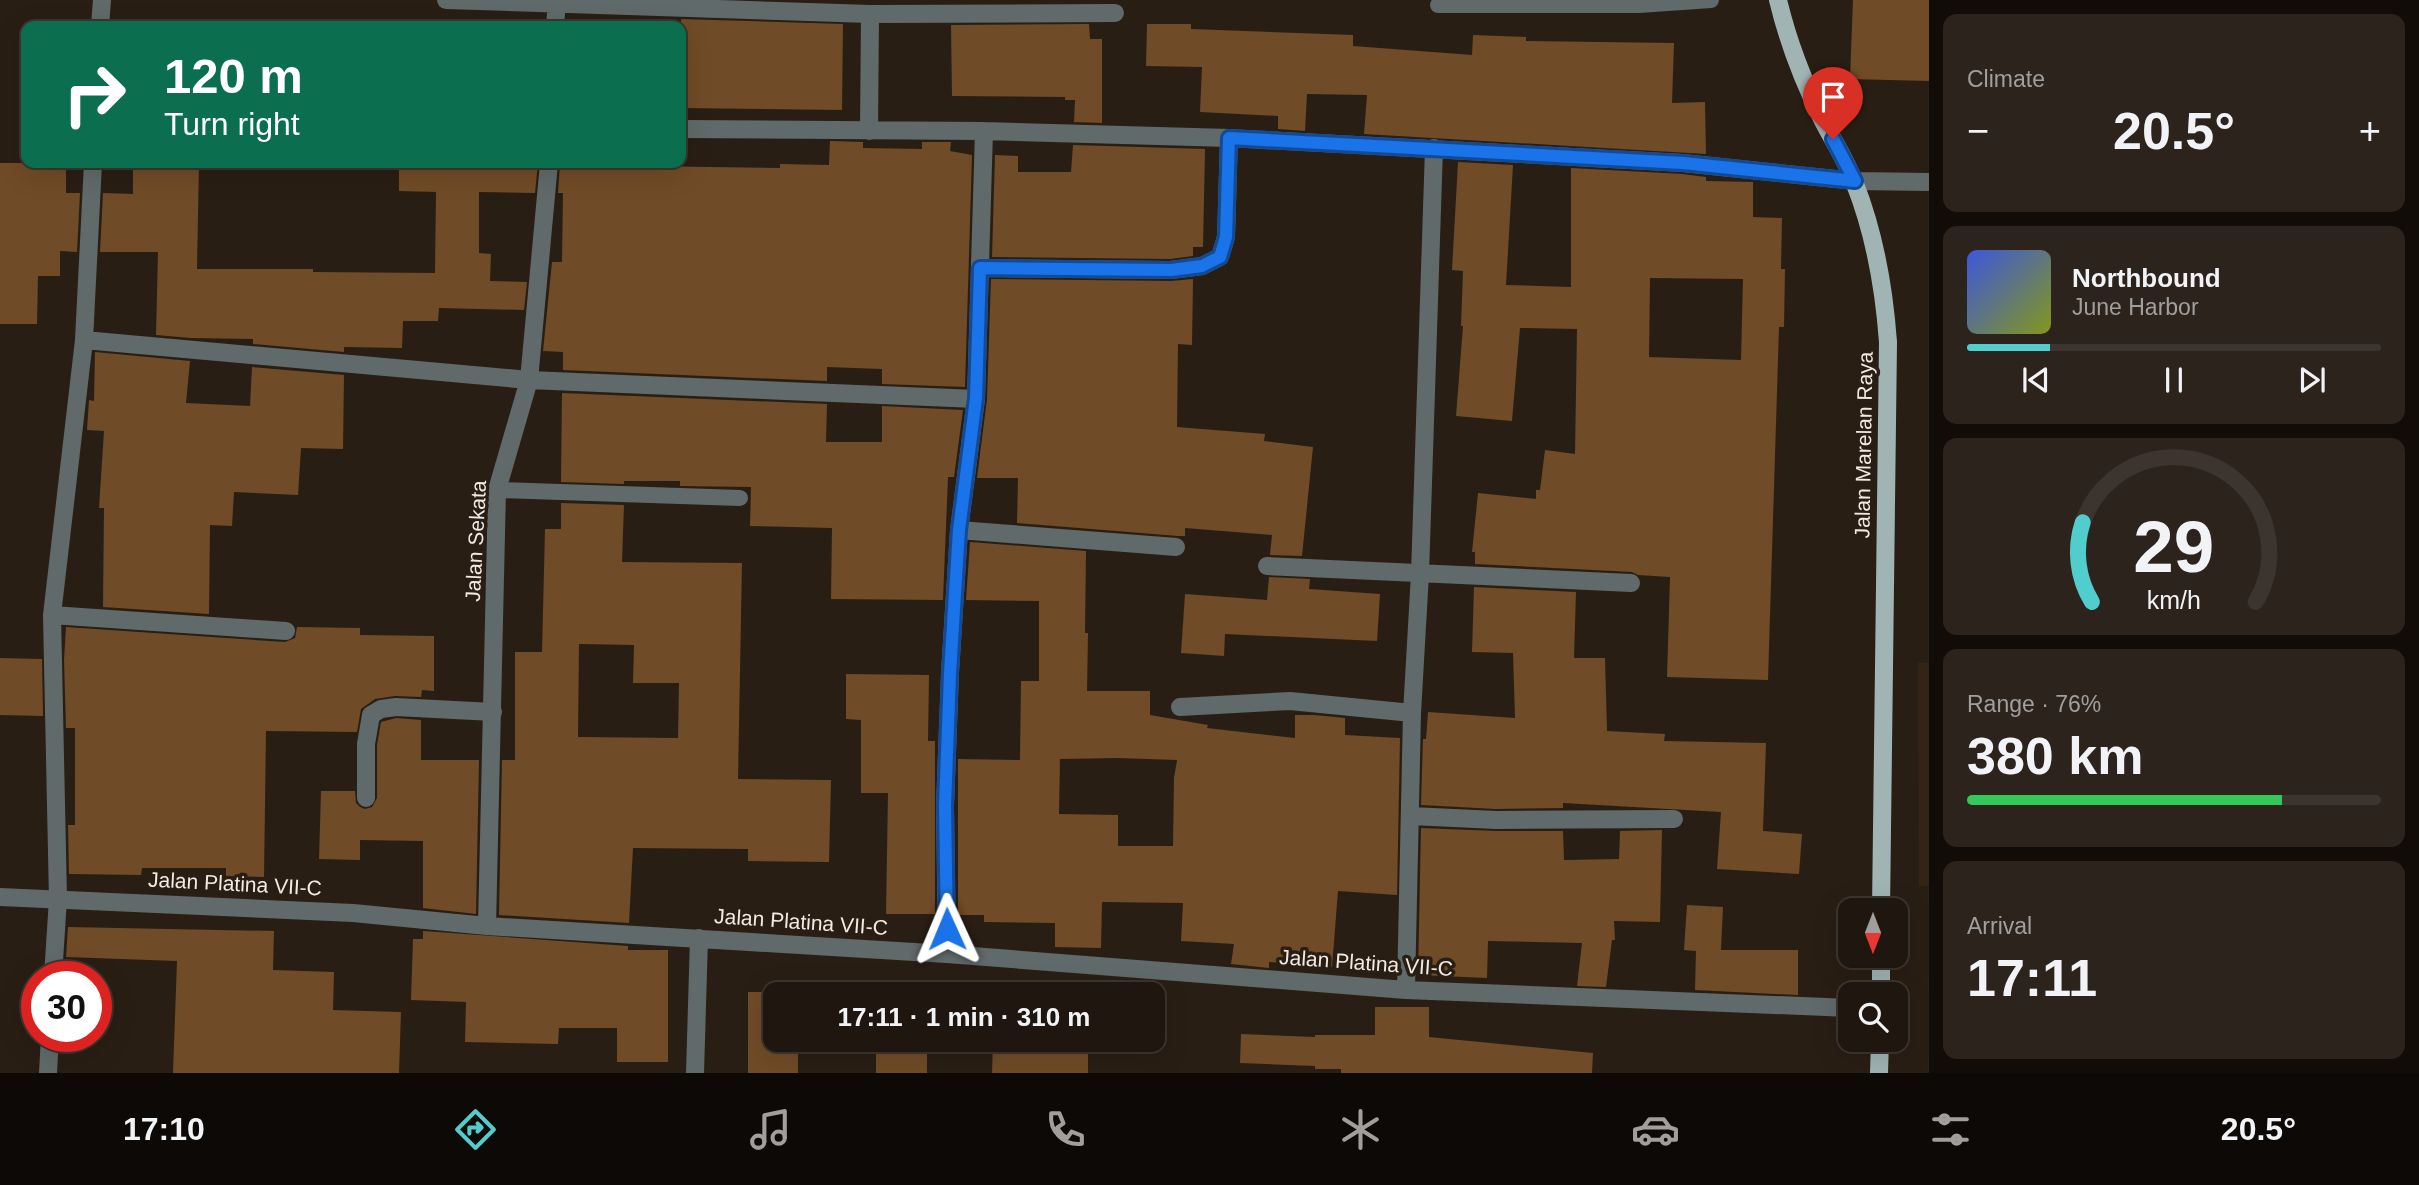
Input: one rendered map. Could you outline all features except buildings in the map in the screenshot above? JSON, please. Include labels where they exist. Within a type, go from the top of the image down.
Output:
[{"type":"main road","name":"Jalan Marelan Raya","points":[[1778,0],[1794,53],[1822,118],[1855,181],[1871,231],[1884,293],[1888,342],[1881,898]]},
{"type":"main road","points":[[1879,1073],[1880,1052]]},
{"type":"street","points":[[100,21],[102,0]]},
{"type":"street","points":[[446,0],[870,14],[1115,13]]},
{"type":"street","points":[[555,21],[556,2]]},
{"type":"street","points":[[869,131],[870,14]]},
{"type":"street","points":[[686,129],[984,131],[1229,138],[1683,163],[1855,181],[1929,182]]},
{"type":"street","points":[[947,954],[945,806],[950,673],[959,530],[976,398],[984,131]]},
{"type":"street","points":[[980,268],[1171,270],[1202,266],[1220,257],[1226,237],[1229,138]]},
{"type":"street","points":[[1406,990],[1412,713],[1420,575],[1434,148]]},
{"type":"street","points":[[55,961],[58,899],[52,615],[84,340],[93,168]]},
{"type":"street","name":"Jalan Sekata","points":[[487,926],[497,490],[529,380],[549,168]]},
{"type":"street","points":[[84,340],[529,380],[976,398]]},
{"type":"street","points":[[959,530],[1176,547]]},
{"type":"street","points":[[1267,566],[1632,583]]},
{"type":"street","points":[[52,615],[286,631]]},
{"type":"street","points":[[1180,707],[1290,701],[1412,713]]},
{"type":"street","points":[[366,798],[366,744],[370,715],[381,709],[396,707],[493,712]]},
{"type":"street","points":[[1411,816],[1496,820],[1674,819]]},
{"type":"street","name":"Jalan Platina VII-C","points":[[0,897],[352,913],[487,926],[947,954],[1406,990],[1838,1008]]},
{"type":"street","points":[[695,1073],[699,938]]},
{"type":"street","points":[[48,1073],[49,1052]]},
{"type":"lane","points":[[1438,5],[1639,5],[1711,0]]},
{"type":"lane","points":[[497,490],[740,498]]},
{"type":"shaded area","points":[[1918,662],[1929,663],[1929,886],[1919,886]]},
{"type":"route","points":[[947,929],[945,806],[950,673],[959,530],[976,398],[980,268],[1171,270],[1202,266],[1220,257],[1226,237],[1229,138],[1683,163],[1855,181],[1833,139]]}]
